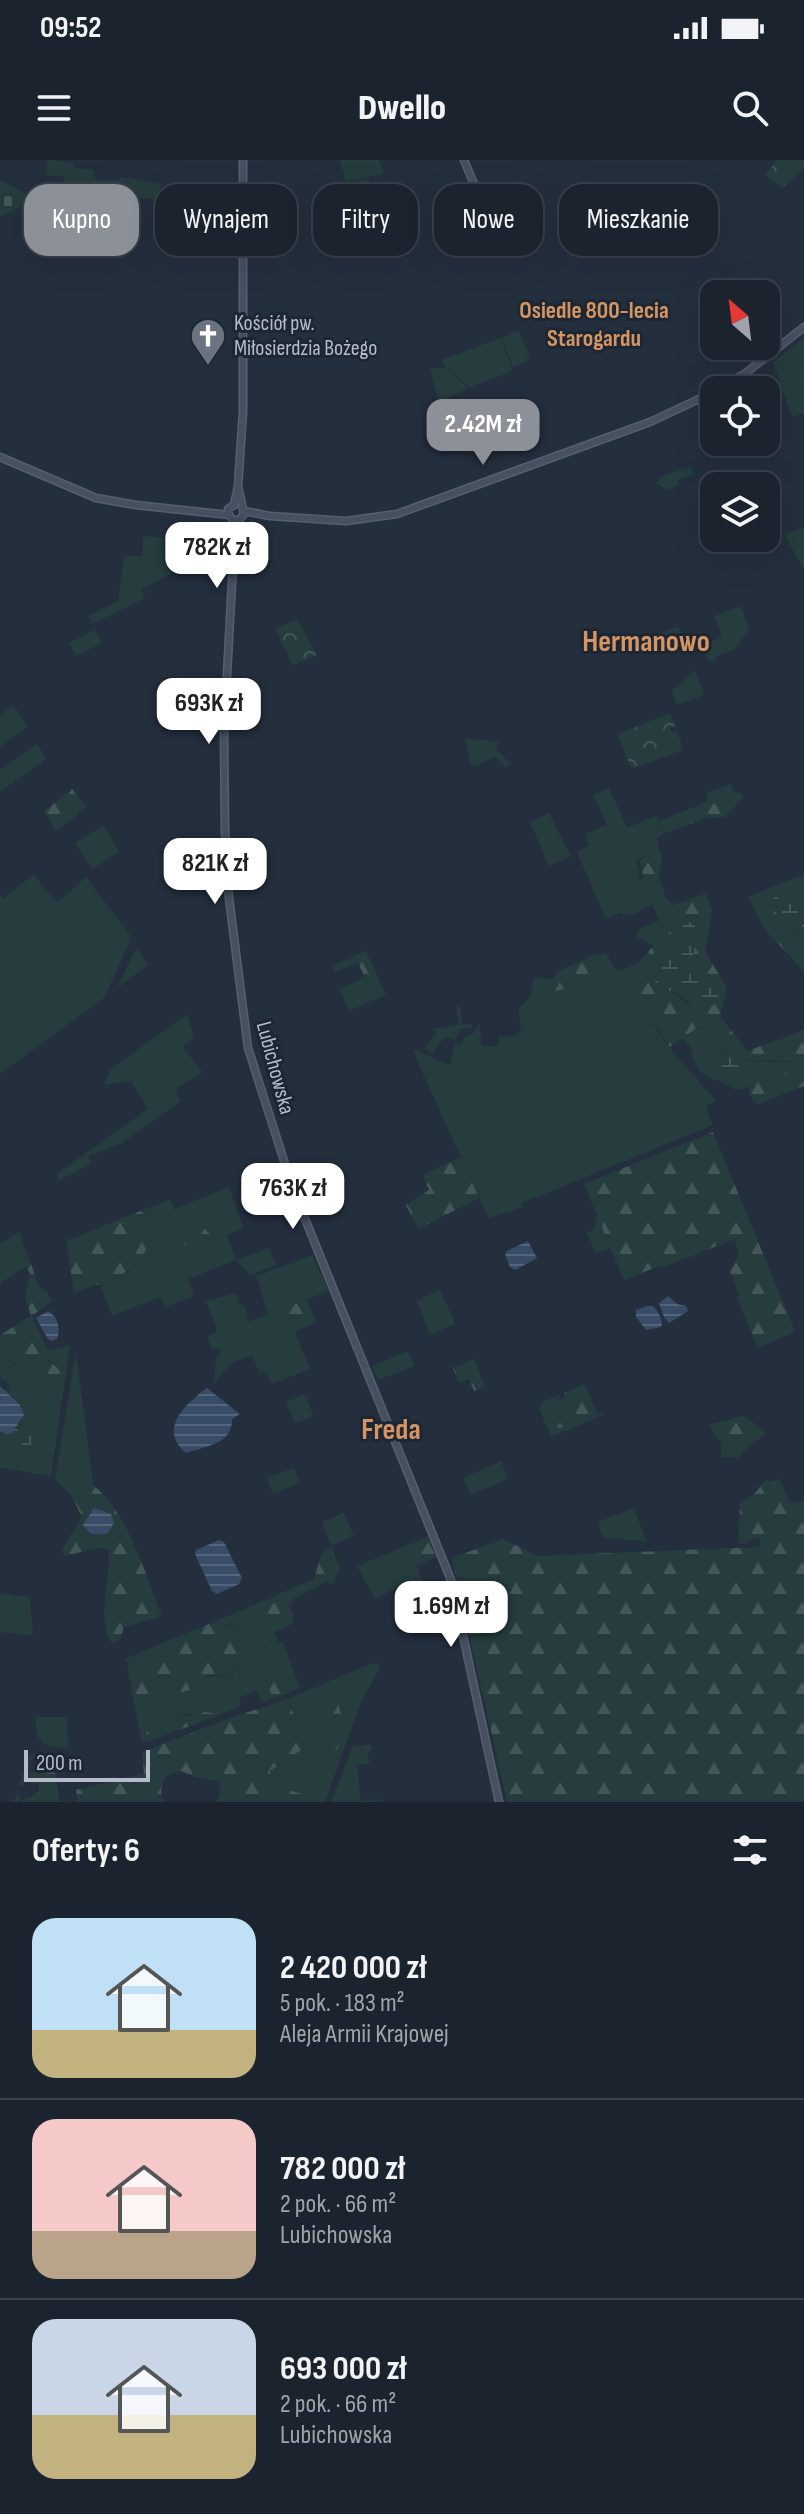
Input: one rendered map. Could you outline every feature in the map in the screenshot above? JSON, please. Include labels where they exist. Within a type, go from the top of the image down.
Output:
[{"type":"street","name":"Lubichowska","points":[[243,160],[243,411],[224,731],[229,898],[248,1048],[293,1189],[451,1580],[499,1802]]},
{"type":"street","points":[[464,160],[472,184]]},
{"type":"street","points":[[740,376],[804,327]]},
{"type":"street","points":[[0,457],[96,498],[136,505],[346,521],[397,514],[664,416],[700,399]]},
{"type":"green space","points":[[340,160],[379,160],[384,173],[346,182]]},
{"type":"green space","points":[[777,160],[804,160],[804,167],[783,188],[765,175]]},
{"type":"green space","points":[[47,162],[74,163],[74,168],[93,170],[95,179],[119,180],[120,177],[161,184],[155,184],[155,199],[139,197],[139,184],[64,184],[64,177],[46,175]]},
{"type":"green space","points":[[369,179],[370,184],[347,184]]},
{"type":"green space","points":[[0,180],[24,193],[24,205],[0,217]]},
{"type":"green space","points":[[519,331],[529,355],[526,362],[513,367],[501,338]]},
{"type":"green space","points":[[804,337],[804,413],[792,417],[773,363]]},
{"type":"green space","points":[[500,338],[513,371],[470,387],[444,366],[442,360]]},
{"type":"green space","points":[[430,368],[446,368],[468,388],[447,399],[438,399]]},
{"type":"green space","points":[[691,466],[694,475],[678,480],[680,485],[668,490],[655,483],[659,481],[658,478]]},
{"type":"green space","points":[[804,527],[804,570],[784,534]]},
{"type":"green space","points":[[143,536],[177,539],[177,571],[141,589],[145,598],[92,624],[88,616],[118,601],[124,556],[142,556]]},
{"type":"green space","points":[[741,606],[749,629],[735,649],[717,656],[713,663],[704,652],[712,641],[722,637],[715,616]]},
{"type":"green space","points":[[297,619],[317,655],[293,665],[275,629]]},
{"type":"green space","points":[[676,627],[681,630],[677,631],[683,632],[684,641],[679,647],[679,644],[672,646],[672,650],[671,647],[664,649],[662,653],[658,636],[655,635]]},
{"type":"green space","points":[[95,629],[102,643],[76,656],[69,643]]},
{"type":"green space","points":[[695,670],[704,695],[677,705],[672,690]]},
{"type":"green space","points":[[13,705],[28,726],[0,747],[0,715]]},
{"type":"green space","points":[[670,713],[675,726],[670,728],[672,732],[676,730],[683,748],[681,751],[635,768],[630,766],[618,734]]},
{"type":"green space","points":[[465,738],[499,742],[496,749],[510,763],[506,768],[495,756],[477,766],[471,764]]},
{"type":"green space","points":[[37,744],[46,759],[0,792],[0,770]]},
{"type":"green space","points":[[731,784],[733,792],[739,792],[744,797],[725,817],[726,813],[708,810],[700,814],[697,806],[708,801],[706,793]]},
{"type":"green space","points":[[609,788],[627,828],[657,815],[658,825],[665,833],[657,838],[659,849],[636,860],[640,880],[643,877],[659,878],[666,895],[662,893],[651,901],[652,905],[632,915],[620,913],[606,919],[577,852],[589,845],[585,834],[607,825],[593,795]]},
{"type":"green space","points":[[72,789],[87,807],[56,831],[44,811]]},
{"type":"green space","points":[[714,803],[726,813],[725,817],[707,818],[665,833],[658,824],[697,806],[701,814]]},
{"type":"green space","points":[[549,813],[571,856],[549,866],[530,822]]},
{"type":"green space","points":[[104,825],[119,852],[92,869],[75,843]]},
{"type":"green space","points":[[659,849],[662,857],[659,878],[643,877],[640,861],[651,851]]},
{"type":"green space","points":[[33,874],[57,903],[86,877],[130,935],[130,940],[105,997],[0,1074],[0,894],[3,899]]},
{"type":"green space","points":[[804,874],[804,911],[775,905],[796,933],[804,935],[804,972],[789,955],[799,947],[798,941],[782,927],[778,915],[759,903],[754,908],[748,897]]},
{"type":"green space","points":[[789,889],[799,909],[804,911],[804,935],[789,925],[775,902],[774,897],[782,890]]},
{"type":"green space","points":[[662,893],[673,905],[705,893],[712,911],[705,952],[727,987],[720,1016],[747,1051],[804,1030],[804,1086],[758,1104],[751,1096],[748,1078],[755,1074],[781,1074],[795,1066],[794,1061],[745,1060],[736,1053],[725,1051],[713,1028],[698,1027],[670,1047],[650,1018],[632,977],[635,971],[649,969],[661,987],[690,1005],[714,982],[693,957],[697,933],[663,918],[659,920],[651,901],[655,895]]},
{"type":"green space","points":[[759,903],[772,908],[782,927],[798,941],[799,947],[789,955],[766,931],[754,908]]},
{"type":"green space","points":[[663,918],[683,926],[689,922],[695,926],[697,933],[693,957],[720,991],[715,1004],[701,1008],[656,983],[649,969],[654,962],[679,946],[679,940],[672,933],[667,935],[659,920]]},
{"type":"green space","points":[[659,920],[667,935],[654,946],[637,937],[639,929]]},
{"type":"green space","points":[[671,933],[679,940],[679,947],[654,962],[648,952]]},
{"type":"green space","points":[[137,947],[148,965],[117,988]]},
{"type":"green space","points":[[366,951],[379,980],[377,986],[369,986],[358,963],[334,972],[335,965]]},
{"type":"green space","points":[[606,952],[614,969],[621,971],[639,962],[648,952],[654,962],[649,969],[635,971],[632,977],[656,1029],[717,1102],[708,1104],[706,1108],[713,1125],[522,1203],[521,1208],[488,1218],[412,1049],[450,1065],[454,1044],[462,1045],[464,1037],[473,1034],[479,1023],[482,1046],[498,1046],[499,1037],[517,1036],[521,1030],[518,1009],[531,996],[534,978],[554,979],[550,991],[590,973],[587,958]]},
{"type":"green space","points":[[587,958],[590,973],[569,988],[550,992],[557,972]]},
{"type":"green space","points":[[365,977],[369,986],[377,986],[379,980],[386,995],[349,1011],[339,989]]},
{"type":"green space","points":[[460,1006],[462,1025],[472,1024],[471,1028],[461,1029],[455,1040],[444,1037],[433,1054],[425,1048],[437,1032],[433,1029],[459,1025],[456,1007]]},
{"type":"green space","points":[[187,1014],[194,1038],[183,1047],[202,1072],[175,1090],[181,1101],[122,1143],[89,1156],[91,1164],[58,1181],[58,1173],[148,1109],[131,1081],[104,1085],[110,1070]]},
{"type":"green space","points":[[698,1027],[714,1028],[725,1051],[719,1055],[743,1069],[745,1060],[794,1061],[795,1066],[776,1076],[755,1074],[748,1078],[749,1087],[736,1090],[707,1076],[697,1067],[690,1045],[681,1038]]},
{"type":"green space","points":[[725,1051],[736,1053],[745,1060],[743,1069],[737,1074],[717,1071],[715,1061]]},
{"type":"green space","points":[[713,1132],[794,1329],[793,1333],[758,1348],[737,1298],[740,1296],[730,1272],[739,1254],[735,1239],[624,1280],[584,1184]]},
{"type":"green space","points":[[461,1157],[479,1198],[418,1229],[406,1205],[429,1190],[423,1175]]},
{"type":"green space","points":[[229,1187],[244,1228],[227,1235],[236,1260],[188,1279],[194,1296],[165,1307],[161,1297],[112,1316],[100,1284],[130,1271],[149,1217],[140,1211],[170,1200],[174,1209]]},
{"type":"green space","points":[[140,1211],[149,1217],[154,1227],[142,1256],[115,1278],[74,1293],[66,1241]]},
{"type":"green space","points":[[184,1214],[194,1228],[204,1228],[211,1235],[181,1246],[176,1216]]},
{"type":"green space","points":[[597,1214],[611,1248],[596,1254],[587,1233],[594,1229]]},
{"type":"green space","points":[[19,1232],[31,1264],[0,1283],[0,1244]]},
{"type":"green space","points":[[269,1248],[276,1265],[250,1275],[236,1260]]},
{"type":"green space","points":[[313,1255],[328,1291],[285,1308],[310,1369],[272,1384],[267,1372],[260,1373],[252,1356],[231,1363],[213,1385],[216,1359],[222,1351],[217,1347],[213,1351],[207,1337],[217,1331],[206,1301],[236,1293],[239,1304],[248,1314],[245,1316],[248,1322],[268,1314],[256,1276]]},
{"type":"green space","points":[[31,1264],[39,1287],[46,1291],[52,1301],[32,1316],[47,1349],[46,1359],[62,1371],[57,1379],[48,1378],[38,1369],[25,1372],[10,1360],[0,1362],[0,1335],[31,1316],[25,1297],[30,1273],[26,1267]]},
{"type":"green space","points":[[440,1289],[455,1324],[430,1334],[417,1301]]},
{"type":"green space","points":[[306,1300],[317,1322],[294,1332],[285,1307]]},
{"type":"green space","points":[[70,1345],[51,1476],[0,1468],[0,1440],[11,1444],[34,1428],[19,1424],[24,1415],[20,1405],[6,1391],[10,1387],[5,1380],[0,1380],[0,1362],[10,1360],[15,1366],[57,1365],[46,1359],[45,1351]]},
{"type":"green space","points":[[408,1351],[414,1366],[378,1380],[372,1366]]},
{"type":"green space","points":[[76,1352],[93,1485],[72,1497],[55,1479]]},
{"type":"green space","points":[[474,1359],[485,1387],[474,1391],[469,1379],[459,1383],[453,1368]]},
{"type":"green space","points":[[585,1384],[597,1413],[604,1414],[577,1426],[567,1421],[565,1427],[557,1428],[555,1423],[565,1415],[558,1401],[566,1396],[564,1393]]},
{"type":"green space","points":[[305,1394],[313,1414],[295,1423],[286,1401]]},
{"type":"green space","points":[[559,1395],[558,1401],[565,1415],[563,1418],[577,1426],[551,1437],[539,1408],[542,1406],[540,1403]]},
{"type":"green space","points":[[744,1416],[766,1433],[737,1458],[721,1457],[722,1443],[708,1425]]},
{"type":"green space","points":[[19,1424],[34,1428],[31,1446],[0,1440],[0,1431],[11,1433]]},
{"type":"green space","points":[[501,1461],[508,1479],[471,1495],[463,1478]]},
{"type":"green space","points":[[294,1468],[300,1483],[273,1494],[267,1478]]},
{"type":"green space","points":[[779,1479],[790,1503],[804,1501],[804,1802],[507,1802],[452,1558],[503,1539],[537,1556],[760,1547],[759,1539],[751,1539],[746,1544],[738,1543],[740,1504],[766,1480]]},
{"type":"green space","points":[[93,1485],[117,1512],[126,1528],[162,1616],[124,1627],[120,1640],[112,1643],[105,1622],[109,1551],[102,1547],[64,1556],[62,1549],[82,1517],[72,1497]]},
{"type":"green space","points":[[634,1508],[646,1541],[603,1538],[597,1522]]},
{"type":"green space","points":[[344,1513],[354,1536],[331,1546],[322,1522]]},
{"type":"green space","points":[[428,1536],[436,1557],[416,1565],[411,1563],[407,1554],[410,1544]]},
{"type":"green space","points":[[410,1544],[407,1554],[423,1581],[403,1592],[399,1586],[375,1599],[357,1566]]},
{"type":"green space","points":[[331,1546],[340,1568],[314,1579],[321,1555]]},
{"type":"green space","points":[[340,1568],[333,1584],[326,1582],[291,1600],[293,1605],[280,1600],[257,1626],[270,1642],[283,1642],[300,1688],[285,1694],[285,1687],[269,1668],[265,1677],[273,1699],[262,1703],[256,1691],[239,1698],[239,1707],[214,1717],[213,1713],[173,1715],[145,1737],[147,1742],[142,1743],[135,1708],[153,1698],[149,1682],[135,1661],[127,1664],[125,1659],[177,1637],[177,1652],[158,1658],[151,1670],[205,1677],[230,1675],[235,1672],[243,1654],[237,1627],[214,1622]]},
{"type":"green space","points":[[0,1594],[30,1597],[33,1636],[2,1632],[0,1635]]},
{"type":"green space","points":[[281,1600],[289,1606],[294,1618],[292,1624],[274,1632],[278,1643],[262,1634],[255,1616]]},
{"type":"green space","points":[[214,1622],[233,1627],[244,1635],[244,1651],[234,1671],[206,1676],[186,1691],[166,1689],[154,1676],[154,1662],[177,1652],[177,1637]]},
{"type":"green space","points":[[139,1661],[155,1689],[153,1698],[135,1708],[127,1664]]},
{"type":"green space","points":[[379,1663],[380,1668],[361,1702],[325,1802],[278,1784],[270,1771],[291,1758],[294,1711],[285,1700],[328,1682],[332,1719],[329,1747],[336,1750],[332,1686],[338,1684],[348,1702],[339,1677]]},
{"type":"green space","points":[[269,1668],[279,1674],[285,1690],[285,1694],[273,1699],[265,1676]]},
{"type":"green space","points":[[339,1677],[353,1701],[351,1705],[338,1684],[333,1686],[343,1727],[336,1751],[329,1747],[332,1719],[328,1682]]},
{"type":"green space","points":[[285,1700],[298,1722],[304,1748],[270,1771],[273,1779],[284,1788],[319,1802],[217,1802],[219,1781],[181,1771],[170,1774],[163,1781],[163,1802],[78,1802],[76,1790],[144,1774],[142,1752]]},
{"type":"green space","points":[[213,1713],[214,1717],[147,1742],[148,1729],[165,1724],[173,1715]]},
{"type":"green space","points":[[36,1717],[67,1717],[68,1748],[42,1742],[37,1733]]},
{"type":"green space","points":[[371,1744],[372,1750],[367,1752],[370,1763],[357,1766],[361,1801],[378,1799],[377,1802],[331,1802],[353,1746]]},
{"type":"green space","points":[[47,1752],[47,1757],[31,1758],[27,1773],[52,1771],[56,1774],[59,1801],[69,1802],[19,1802],[38,1793],[39,1784],[25,1781],[23,1786],[19,1785],[30,1755]]},
{"type":"water","points":[[528,1241],[537,1258],[515,1270],[510,1267],[505,1254]]},
{"type":"water","points":[[668,1296],[677,1304],[686,1306],[688,1311],[669,1323],[659,1303]]},
{"type":"water","points":[[653,1306],[659,1313],[661,1327],[646,1330],[636,1317],[636,1310]]},
{"type":"water","points":[[48,1311],[59,1327],[57,1339],[52,1341],[36,1318]]},
{"type":"water","points":[[0,1386],[20,1405],[24,1415],[12,1433],[0,1431]]},
{"type":"water","points":[[207,1388],[240,1414],[232,1419],[228,1434],[223,1439],[186,1453],[174,1435],[175,1426],[183,1409]]},
{"type":"water","points":[[94,1508],[111,1514],[114,1523],[107,1534],[91,1534],[83,1525]]},
{"type":"water","points":[[219,1540],[224,1542],[242,1578],[239,1584],[217,1594],[212,1591],[195,1554],[196,1550]]},
{"type":"place","name":"Kościół pw. Miłosierdzia Bożego","points":[[208,367]]},
{"type":"district","name":"Osiedle 800-lecia Starogardu","points":[[594,324]]},
{"type":"district","name":"Hermanowo","points":[[646,642]]},
{"type":"district","name":"Freda","points":[[391,1430]]}]
